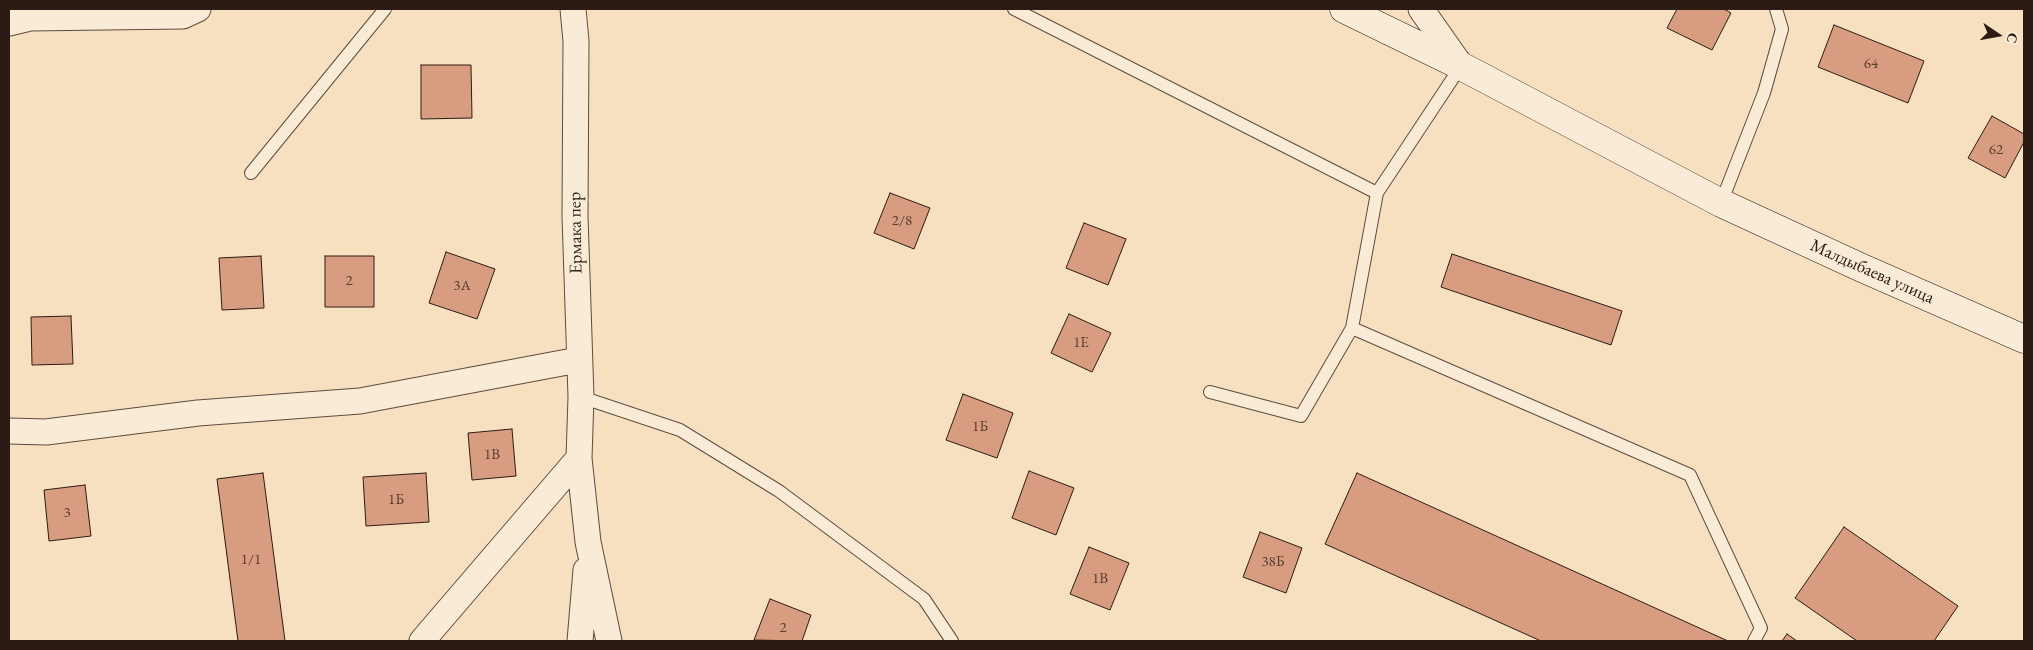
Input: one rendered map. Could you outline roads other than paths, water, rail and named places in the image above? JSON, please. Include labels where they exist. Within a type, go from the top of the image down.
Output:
[{"type":"main road","name":"Малдыбаева улица","points":[[1344,9],[1461,66],[1721,203],[1862,268],[2024,339]]},
{"type":"street","points":[[9,22],[30,18],[183,16],[198,9]]},
{"type":"street","name":"Ермака пер","points":[[573,9],[576,41],[575,216],[580,398],[579,458],[588,542]]},
{"type":"street","name":"Малдыбаева улица","points":[[1421,9],[1461,66]]},
{"type":"street","points":[[9,431],[46,432],[198,413],[360,401],[578,360]]},
{"type":"street","points":[[422,641],[579,458]]},
{"type":"street","points":[[580,641],[588,542]]},
{"type":"street","points":[[588,542],[609,641]]},
{"type":"lane","points":[[251,173],[385,9]]},
{"type":"lane","points":[[1014,9],[1377,193]]},
{"type":"lane","points":[[1721,203],[1764,93],[1782,29],[1776,9]]},
{"type":"lane","points":[[1210,392],[1301,416],[1352,328],[1377,193],[1461,66]]},
{"type":"lane","points":[[1352,328],[1690,475],[1761,628],[1754,641]]},
{"type":"lane","points":[[580,398],[680,430],[779,491],[924,599],[952,641]]}]
